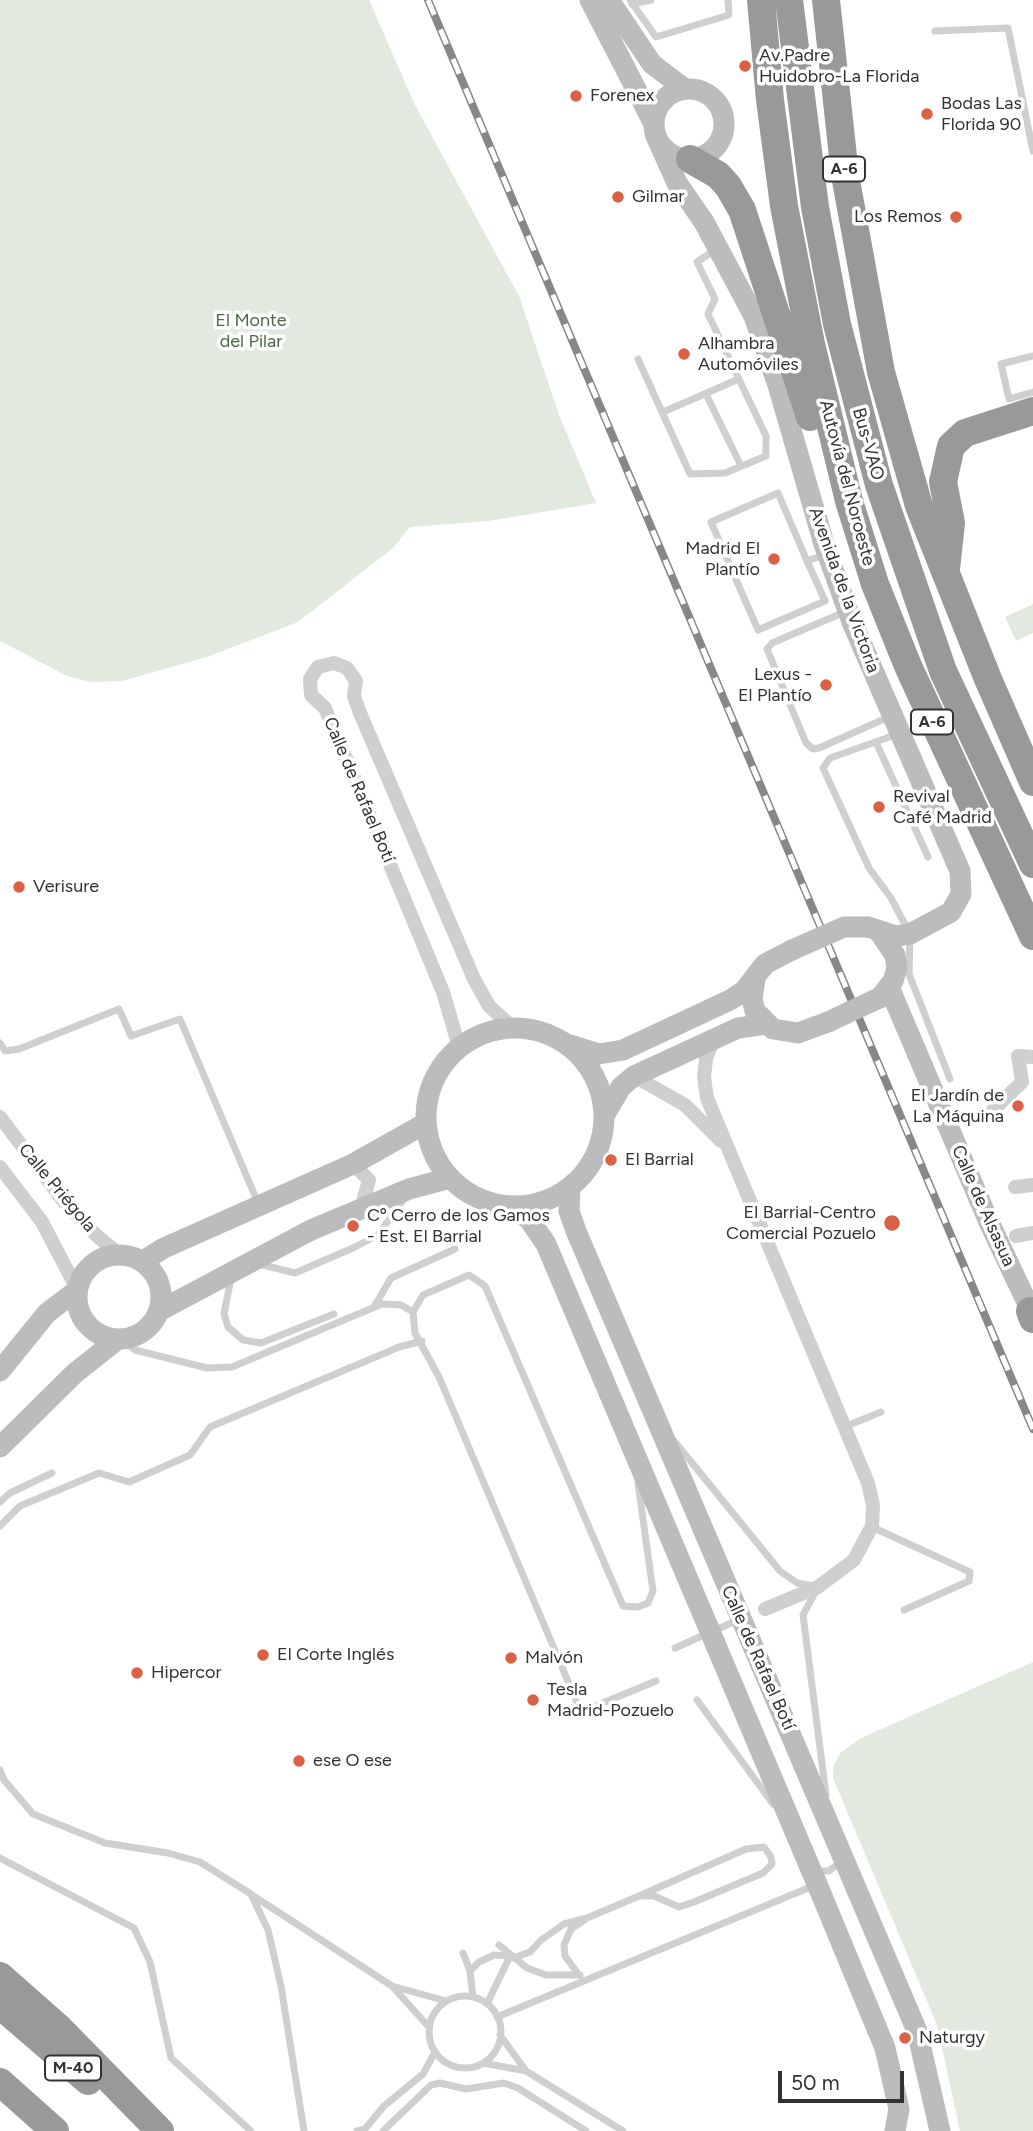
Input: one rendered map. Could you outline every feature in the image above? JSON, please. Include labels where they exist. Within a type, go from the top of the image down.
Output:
[{"type":"highway","name":"Autovía del Noroeste","points":[[761,0],[769,100],[784,206],[811,344],[849,501],[875,584],[908,666],[1033,936]]},
{"type":"highway","name":"Bus-VAO","points":[[789,0],[815,207],[837,324],[876,474],[943,671],[1033,864]]},
{"type":"highway","name":"A-6","points":[[826,0],[845,175],[881,372],[919,506],[1033,782]]},
{"type":"highway","points":[[697,159],[728,186],[742,210],[785,333],[825,466],[849,501]]},
{"type":"highway","points":[[945,572],[951,523],[943,482],[951,446],[965,433],[1033,411]]},
{"type":"highway","points":[[0,1976],[59,2028],[160,2131]]},
{"type":"highway","name":"M-40","points":[[0,2005],[145,2131]]},
{"type":"highway","points":[[0,2082],[49,2126]]},
{"type":"highway","points":[[0,2098],[49,2126]]},
{"type":"street","name":"Avenida de la Victoria","points":[[596,1],[652,64],[685,89]]},
{"type":"street","name":"Avenida de la Victoria","points":[[596,1],[677,183],[704,222],[738,282],[766,350],[817,557],[848,611],[895,725],[956,860],[962,881],[961,894],[951,912],[910,934]]},
{"type":"street","points":[[685,89],[706,94],[721,110],[723,132],[719,142],[697,159],[673,155],[656,134],[659,104],[666,97],[685,89]]},
{"type":"street","name":"Avenida de la Victoria","points":[[697,159],[692,181],[704,222]]},
{"type":"street","name":"Calle de Rafael Botí","points":[[459,1047],[443,992],[325,708],[311,695],[310,679],[318,667],[334,663],[348,668],[356,681],[354,696],[360,713],[474,979],[489,1006],[513,1028]]},
{"type":"street","points":[[755,979],[752,999],[755,1011],[767,1024],[785,1033],[798,1033],[884,993],[910,934],[844,927],[765,964],[755,979],[730,1000],[611,1053],[584,1051],[540,1031],[513,1028],[485,1033],[459,1047],[440,1068],[428,1094],[426,1123],[433,1153],[450,1178],[467,1193],[488,1202],[510,1206],[540,1203],[570,1188],[590,1166],[598,1149],[604,1116],[621,1087],[634,1076],[738,1028],[767,1024]]},
{"type":"street","points":[[874,930],[890,943],[896,964]]},
{"type":"street","name":"Calle de Alsasua","points":[[884,993],[903,1024],[1032,1313]]},
{"type":"street","points":[[714,1038],[705,1068],[707,1098],[868,1483],[873,1504],[872,1526],[854,1560],[818,1587],[765,1609]]},
{"type":"street","points":[[565,1043],[584,1060],[597,1082],[604,1116]]},
{"type":"street","points":[[997,1114],[993,1110],[1022,1082],[1018,1056],[1033,1058]]},
{"type":"street","points":[[634,1076],[685,1105],[729,1151]]},
{"type":"street","name":"Calle Priégola","points":[[0,1117],[65,1203],[119,1254]]},
{"type":"street","points":[[143,1261],[164,1248],[353,1164],[426,1123]]},
{"type":"street","points":[[353,1164],[369,1180],[362,1209]]},
{"type":"street","name":"Calle Priégola","points":[[0,1167],[42,1222],[77,1290]]},
{"type":"street","points":[[0,1447],[75,1373],[119,1339],[145,1331],[159,1311],[241,1265],[362,1209],[410,1189],[450,1178]]},
{"type":"street","points":[[1015,1187],[1033,1185]]},
{"type":"street","name":"Calle de Rafael Botí","points":[[570,1188],[569,1211],[576,1231],[917,2031],[940,2131]]},
{"type":"street","name":"Calle de Rafael Botí","points":[[510,1206],[538,1231],[563,1284],[814,1877],[885,2048],[899,2109],[895,2131]]},
{"type":"street","points":[[1016,1236],[1033,1233]]},
{"type":"street","points":[[119,1339],[104,1336],[87,1324],[77,1305],[77,1290],[88,1267],[97,1260],[119,1254],[143,1261],[159,1284],[159,1311]]},
{"type":"street","points":[[563,1284],[573,1271],[580,1270],[586,1274],[631,1381],[648,1404]]},
{"type":"street","points":[[0,1371],[47,1313],[77,1290]]},
{"type":"lane","points":[[651,0],[635,2],[656,37],[729,15],[728,0]]},
{"type":"lane","points":[[935,32],[1009,28],[1033,151]]},
{"type":"lane","points":[[638,359],[690,474],[725,473],[766,456],[766,436],[708,314],[715,299],[697,262],[719,247]]},
{"type":"lane","points":[[1033,356],[1001,364],[1009,399],[1033,392]]},
{"type":"lane","points":[[663,412],[739,379]]},
{"type":"lane","points":[[706,394],[741,466]]},
{"type":"lane","points":[[778,493],[817,557],[825,601],[758,630],[711,522],[778,493]]},
{"type":"lane","points":[[848,611],[772,643],[767,649],[806,743],[813,749],[895,725]]},
{"type":"lane","points":[[895,725],[876,742],[830,758],[823,768],[869,868],[891,898],[910,934],[909,974],[950,1079]]},
{"type":"lane","points":[[876,742],[928,857]]},
{"type":"lane","points":[[0,1043],[5,1051],[19,1049],[118,1009],[131,1036],[180,1019],[260,1206]]},
{"type":"lane","points":[[334,1314],[268,1342],[243,1340],[228,1328],[224,1314],[225,1296],[241,1265],[295,1273],[379,1235],[410,1189]]},
{"type":"lane","points":[[373,1308],[391,1278],[455,1250]]},
{"type":"lane","points":[[633,1451],[653,1591],[648,1603],[638,1607],[623,1606],[485,1286],[469,1275],[423,1295],[413,1312],[415,1333],[422,1341],[581,1712],[656,1681]]},
{"type":"lane","points":[[119,1339],[135,1350],[207,1368],[232,1367],[382,1304],[401,1305],[413,1312]]},
{"type":"lane","points":[[0,1526],[20,1506],[99,1473],[129,1482],[190,1455],[210,1427],[399,1348],[422,1341]]},
{"type":"lane","points":[[648,1404],[780,1571],[797,1583],[818,1587],[803,1615],[804,1636],[830,1823]]},
{"type":"lane","points":[[844,1427],[881,1412]]},
{"type":"lane","points":[[0,1502],[10,1493],[52,1474]]},
{"type":"lane","points":[[872,1526],[970,1572],[969,1581],[904,1610]]},
{"type":"lane","points":[[675,1648],[741,1619]]},
{"type":"lane","points":[[697,1700],[793,1831]]},
{"type":"lane","points":[[0,1770],[4,1780],[33,1814],[105,1843],[200,1862],[392,1986],[429,2027],[435,2052],[451,2065],[473,2067],[483,2063],[492,2056],[500,2035]]},
{"type":"lane","points":[[470,1971],[479,1962],[494,1955],[511,1957],[530,1952],[541,1940],[564,1924],[587,1918],[746,1849],[764,1847],[769,1851],[772,1864],[750,1880],[679,1907],[654,1896],[639,1896]]},
{"type":"lane","points":[[497,2017],[830,1871],[845,1857]]},
{"type":"lane","points":[[0,1858],[134,1928],[150,1962],[171,2058],[250,2130]]},
{"type":"lane","points":[[251,1894],[268,1930],[278,1975],[303,2131]]},
{"type":"lane","points":[[579,1975],[565,1956],[564,1945],[571,1929],[587,1918]]},
{"type":"lane","points":[[499,1944],[527,1968],[546,1975],[595,1975]]},
{"type":"lane","points":[[463,1953],[470,1971],[472,1997]]},
{"type":"lane","points":[[487,2004],[511,1957]]},
{"type":"lane","points":[[392,1986],[446,2001],[472,1997],[487,2004],[497,2017],[500,2035],[526,2071]]},
{"type":"lane","points":[[429,2027],[432,2017],[446,2001]]},
{"type":"lane","points":[[362,2130],[384,2106],[423,2074],[435,2052]]},
{"type":"lane","points":[[483,2063],[526,2071],[623,2131]]},
{"type":"lane","points":[[383,2131],[430,2085],[440,2083],[466,2089],[504,2083],[517,2088],[586,2131]]},
{"type":"green space","name":"El Monte del Pilar","points":[[0,0],[369,0],[415,105],[519,296],[559,415],[596,503],[488,521],[410,527],[393,548],[298,622],[207,657],[122,681],[90,682],[67,676],[0,641]]},
{"type":"green space","points":[[1033,604],[1033,633],[1016,641],[1005,617]]},
{"type":"green space","points":[[1033,1662],[1033,2131],[960,2131],[937,2025],[833,1778],[833,1767],[840,1753],[861,1738]]},
{"type":"railway","points":[[428,0],[1033,1429]]},
{"type":"place","name":"Av.Padre Huidobro-La Florida","points":[[745,66]]},
{"type":"place","name":"Forenex","points":[[576,96]]},
{"type":"place","name":"Bodas Las Florida 90","points":[[927,114]]},
{"type":"place","name":"Gilmar","points":[[618,197]]},
{"type":"place","name":"Los Remos","points":[[956,217]]},
{"type":"place","name":"Alhambra Automóviles","points":[[684,354]]},
{"type":"place","name":"Madrid El Plantío","points":[[774,559]]},
{"type":"place","name":"Lexus - El Plantío","points":[[826,685]]},
{"type":"place","name":"Revival Café Madrid","points":[[879,807]]},
{"type":"place","name":"Verisure","points":[[19,887]]},
{"type":"place","name":"El Jardín de La Máquina","points":[[1018,1106]]},
{"type":"place","name":"El Barrial","points":[[611,1160]]},
{"type":"place","name":"El Barrial-Centro Comercial Pozuelo","points":[[892,1223]]},
{"type":"place","name":"Cº Cerro de los Gamos - Est. El Barrial","points":[[353,1226]]},
{"type":"place","name":"El Corte Inglés","points":[[263,1655]]},
{"type":"place","name":"Malvón","points":[[511,1658]]},
{"type":"place","name":"Hipercor","points":[[137,1673]]},
{"type":"place","name":"Tesla Madrid-Pozuelo","points":[[533,1700]]},
{"type":"place","name":"ese O ese","points":[[299,1761]]},
{"type":"place","name":"Naturgy","points":[[905,2038]]}]
